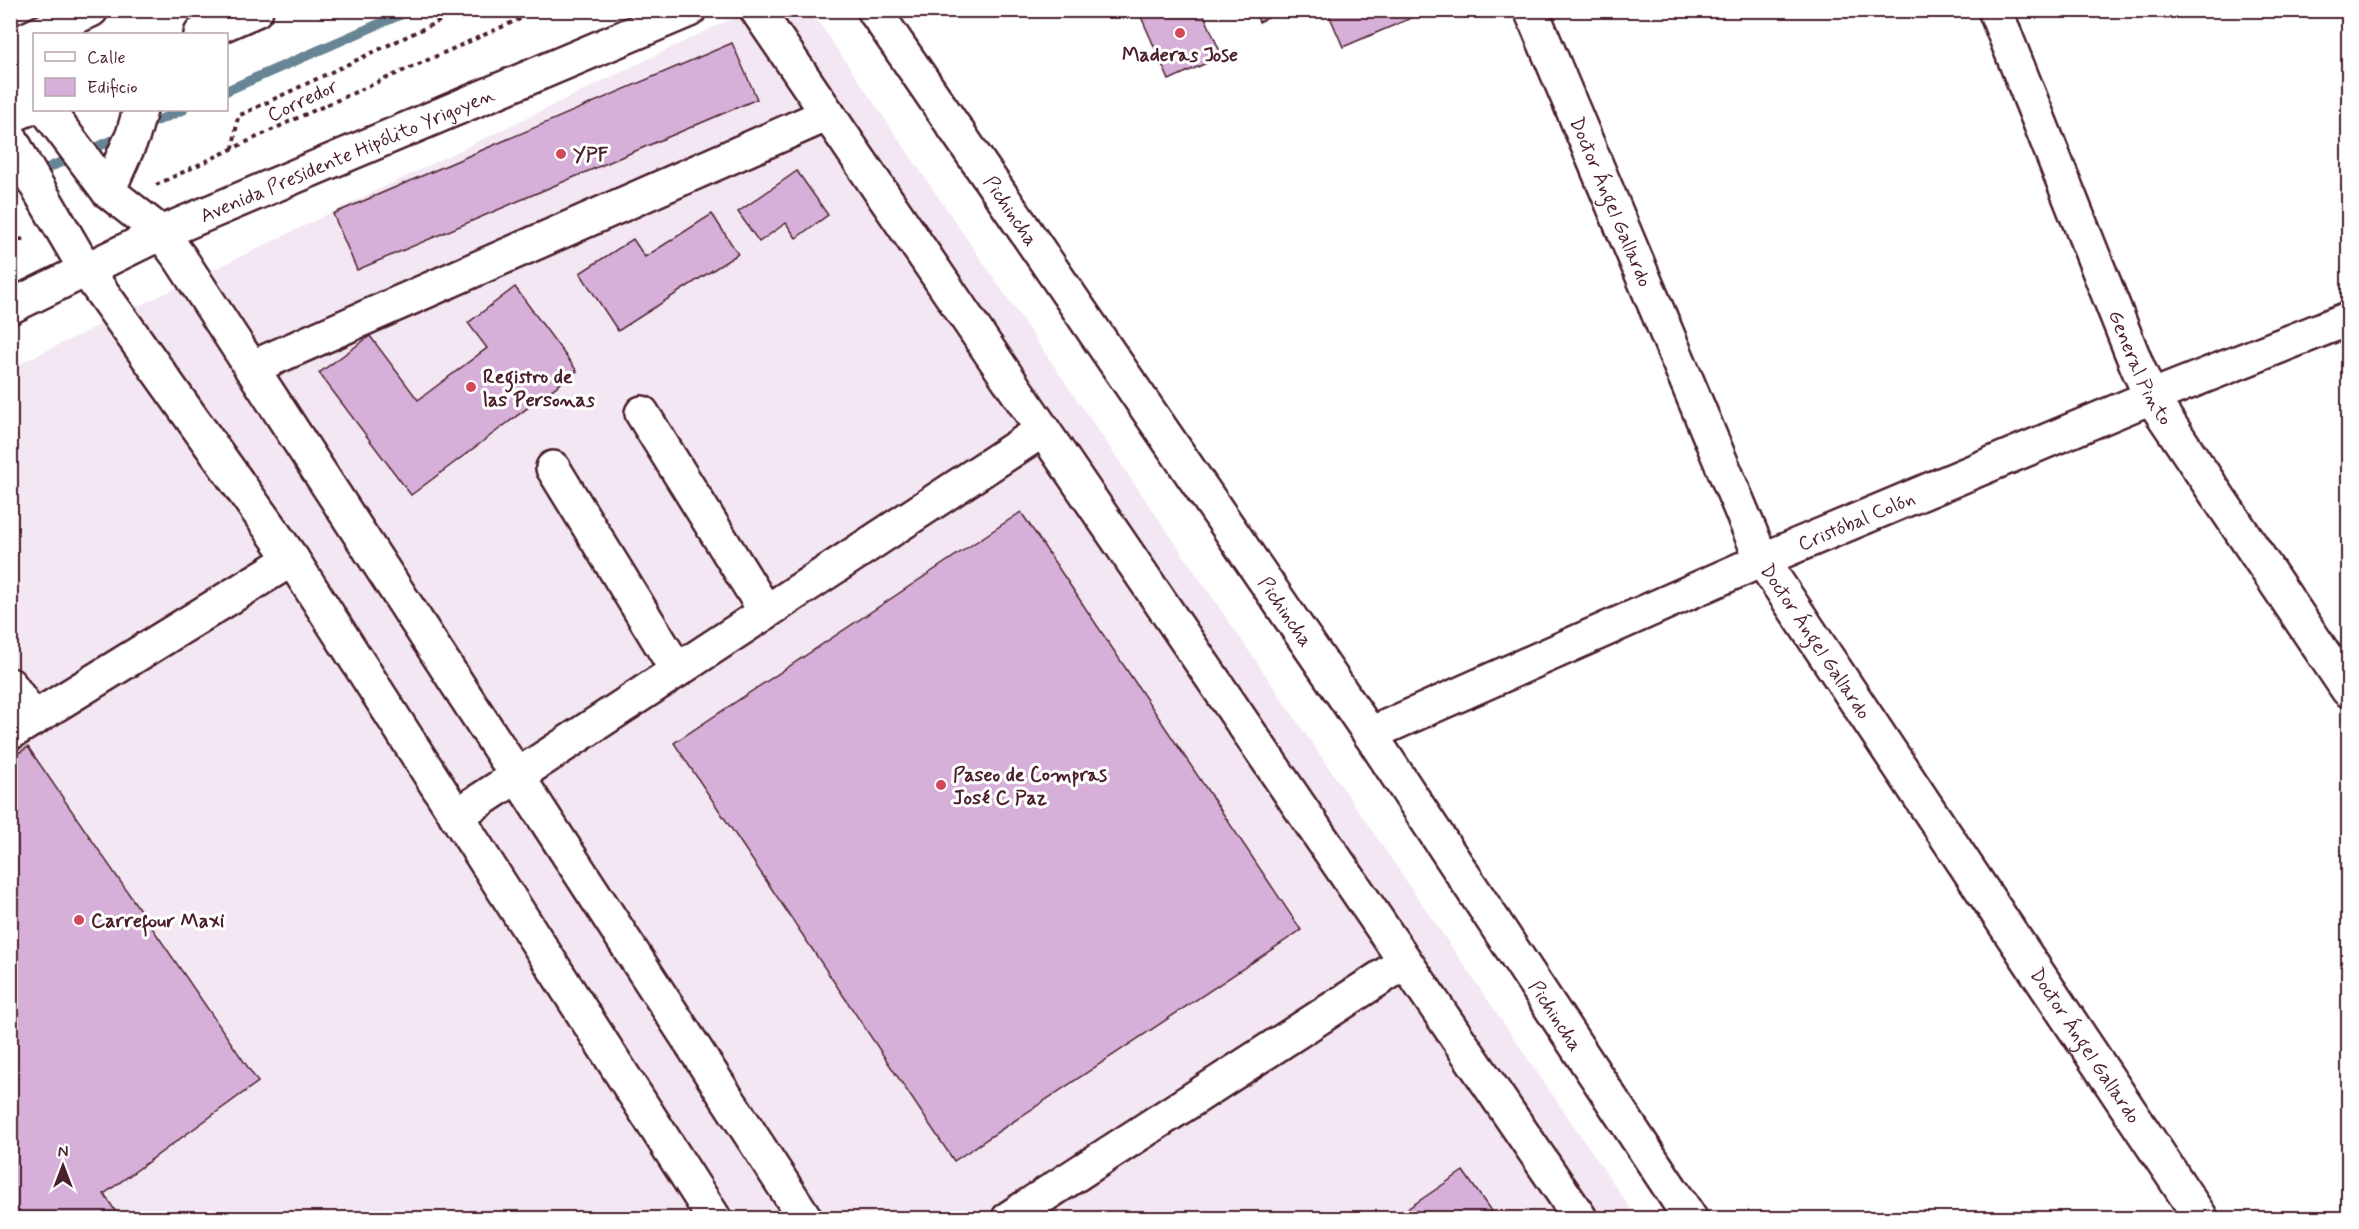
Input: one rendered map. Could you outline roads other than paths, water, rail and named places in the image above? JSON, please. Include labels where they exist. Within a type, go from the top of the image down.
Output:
[{"type":"street","points":[[40,33],[91,10]]},
{"type":"street","points":[[203,33],[256,10]]},
{"type":"street","name":"Avenida Presidente Hipólito Yrigoyen","points":[[10,307],[161,233],[688,10]]},
{"type":"street","points":[[757,10],[1580,1218]]},
{"type":"street","name":"Pichincha","points":[[874,10],[1370,734],[1690,1218]]},
{"type":"street","name":"Doctor Ángel Gallardo","points":[[1531,10],[1762,560],[2201,1218]]},
{"type":"street","name":"General Pinto","points":[[1995,10],[2151,397],[2349,690]]},
{"type":"street","points":[[33,37],[10,49],[33,88]]},
{"type":"street","points":[[10,116],[33,106]]},
{"type":"street","points":[[48,111],[106,187],[161,233],[180,258],[804,1218]]},
{"type":"street","points":[[251,368],[828,114]]},
{"type":"street","points":[[106,187],[136,122]]},
{"type":"street","points":[[17,151],[86,270],[292,559],[714,1218]]},
{"type":"street","name":"Cristóbal Colón","points":[[1370,734],[1762,560],[2151,397],[2349,319]]},
{"type":"street","points":[[642,413],[766,612]]},
{"type":"street","points":[[456,816],[1043,430]]},
{"type":"street","points":[[553,468],[677,670]]},
{"type":"street","points":[[10,685],[22,726],[292,559]]},
{"type":"street","points":[[1009,1218],[1405,962]]},
{"type":"waterway","points":[[228,90],[411,10]]},
{"type":"waterway","points":[[142,127],[181,111]]},
{"type":"waterway","points":[[10,184],[125,135]]},
{"type":"place","name":"Maderas Jose","points":[[1180,33]]},
{"type":"place","name":"YPF","points":[[561,154]]},
{"type":"place","name":"Registro de las Personas","points":[[471,387]]},
{"type":"place","name":"Paseo de Compras José C Paz","points":[[941,785]]},
{"type":"place","name":"Carrefour Maxi","points":[[79,920]]}]
